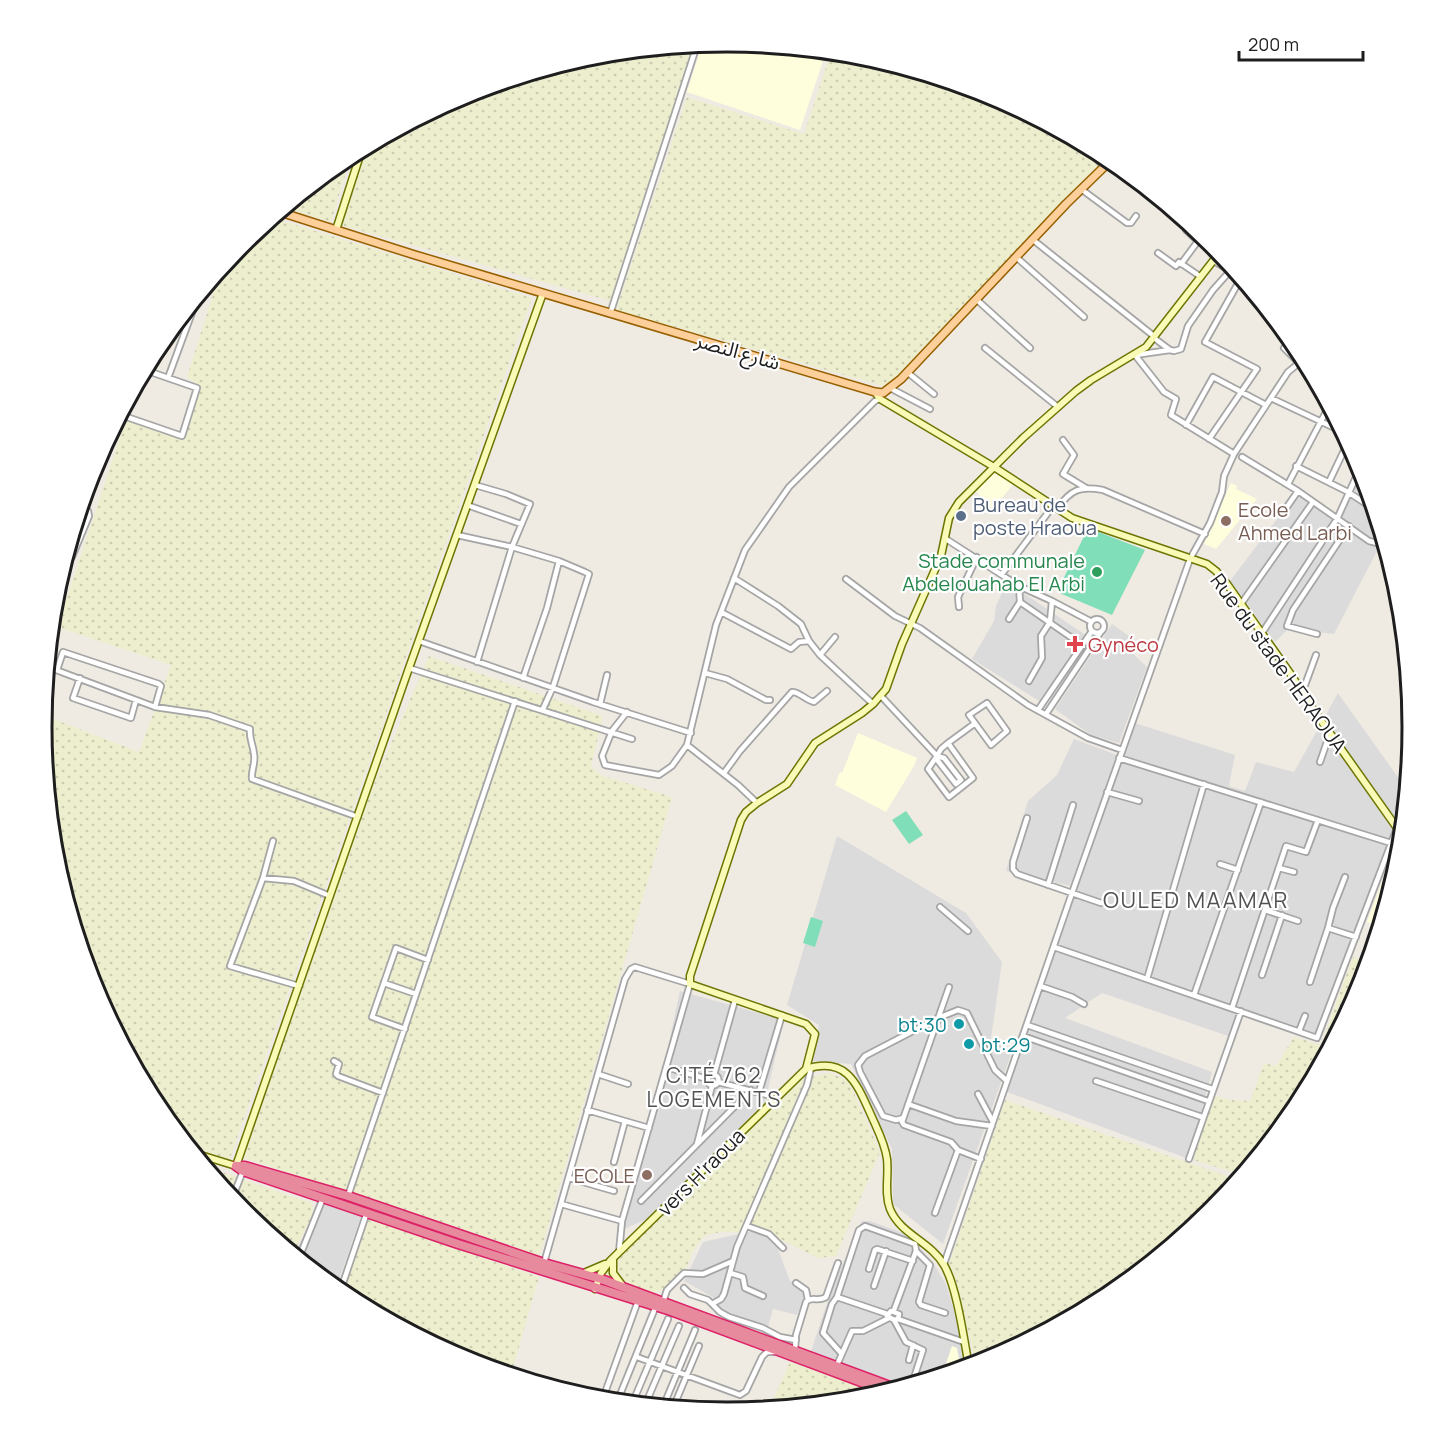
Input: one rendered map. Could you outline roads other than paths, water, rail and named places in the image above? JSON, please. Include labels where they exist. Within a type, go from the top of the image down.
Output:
[{"type":"highway","points":[[240,1169],[245,1166],[348,1196],[544,1263],[598,1279],[778,1352],[873,1386]]},
{"type":"highway","points":[[240,1169],[595,1289],[638,1301],[659,1304],[795,1350],[884,1384]]},
{"type":"main road","points":[[875,392],[883,393],[907,372],[1104,166]]},
{"type":"main road","name":"شارع النصر","points":[[289,215],[610,314],[875,392]]},
{"type":"street","points":[[610,314],[694,53]]},
{"type":"street","points":[[336,230],[358,162]]},
{"type":"street","points":[[1081,189],[1127,223],[1131,223],[1136,216]]},
{"type":"street","points":[[1032,239],[1170,350]]},
{"type":"street","points":[[1181,264],[1197,242]]},
{"type":"street","points":[[1158,253],[1176,266],[1179,262],[1201,278]]},
{"type":"street","points":[[1016,257],[1084,317]]},
{"type":"street","points":[[619,1252],[622,1221],[690,984],[690,976],[741,820],[746,812],[757,803],[787,784],[815,743],[873,704],[881,696],[941,556],[951,514],[972,488],[1058,407],[1091,380],[1135,355],[1154,338],[1214,261],[1217,263]]},
{"type":"street","points":[[1135,355],[1181,349],[1188,326],[1227,274]]},
{"type":"street","points":[[1209,439],[1257,369],[1205,342],[1236,284]]},
{"type":"street","points":[[234,1188],[330,896],[543,293]]},
{"type":"street","points":[[975,299],[1030,348]]},
{"type":"street","points":[[168,378],[188,322]]},
{"type":"street","points":[[985,348],[1058,407]]},
{"type":"street","points":[[1135,355],[1164,392],[1176,399],[1171,415],[1234,454]]},
{"type":"street","points":[[944,1264],[1190,559],[1205,534],[1222,492],[1224,476],[1234,454],[1288,372],[1297,365]]},
{"type":"street","points":[[907,372],[934,394]]},
{"type":"street","points":[[128,417],[182,436],[197,388],[153,373]]},
{"type":"street","points":[[1186,425],[1213,378],[1266,405]]},
{"type":"street","points":[[890,388],[930,410]]},
{"type":"street","name":"Rue du stade HERAOUA","points":[[875,392],[880,399],[994,467],[1072,518],[1207,564],[1216,571],[1262,633],[1395,826]]},
{"type":"street","points":[[1271,398],[1332,427]]},
{"type":"street","points":[[627,712],[612,731],[602,756],[606,765],[649,775],[665,773],[687,745],[721,612],[745,550],[789,487],[838,436],[875,401],[880,399]]},
{"type":"street","points":[[1288,484],[1325,414]]},
{"type":"street","points":[[1063,440],[1074,455],[1063,474],[1086,488]]},
{"type":"street","points":[[1329,482],[1343,452]]},
{"type":"street","points":[[1242,457],[1288,484],[1369,541],[1376,543]]},
{"type":"street","points":[[1297,466],[1363,501]]},
{"type":"street","points":[[1262,633],[1336,519],[1355,479]]},
{"type":"street","points":[[475,485],[530,504],[512,547],[477,662]]},
{"type":"street","points":[[1002,574],[1055,507],[1077,489],[1103,490],[1205,534]]},
{"type":"street","points":[[1282,514],[1298,491]]},
{"type":"street","points":[[1241,604],[1313,502]]},
{"type":"street","points":[[467,505],[521,524]]},
{"type":"street","points":[[83,530],[88,511]]},
{"type":"street","points":[[1317,634],[1287,626],[1293,610],[1349,526]]},
{"type":"street","points":[[457,535],[512,547],[559,561],[589,574],[553,687],[543,709]]},
{"type":"street","points":[[946,539],[1019,586],[1090,621],[1098,618],[1103,622],[1104,628],[1046,714]]},
{"type":"street","points":[[959,607],[958,597],[977,557]]},
{"type":"street","points":[[523,678],[547,608],[559,561]]},
{"type":"street","points":[[734,578],[778,606],[801,624],[809,641],[820,655],[873,704]]},
{"type":"street","points":[[846,579],[896,616],[920,628],[974,668],[1038,710],[1088,738],[1122,750]]},
{"type":"street","points":[[1009,619],[1020,602],[1019,586]]},
{"type":"street","points":[[1029,681],[1042,658],[1041,636],[1050,622],[1052,601]]},
{"type":"street","points":[[1020,602],[1072,638]]},
{"type":"street","points":[[721,612],[792,649],[799,642],[809,641]]},
{"type":"street","points":[[1090,621],[1089,626],[1092,631],[1100,633]]},
{"type":"street","points":[[1038,710],[1092,631]]},
{"type":"street","points":[[820,655],[835,637]]},
{"type":"street","points":[[419,641],[691,733]]},
{"type":"street","points":[[155,707],[161,686],[159,684],[63,652],[57,670],[155,707],[209,715],[250,729],[250,742],[255,755],[252,779],[358,817]]},
{"type":"street","points":[[1300,690],[1305,685],[1316,655]]},
{"type":"street","points":[[409,668],[632,739]]},
{"type":"street","points":[[705,673],[727,679],[766,700],[770,699]]},
{"type":"street","points":[[600,704],[607,675]]},
{"type":"street","points":[[80,678],[73,698],[131,718],[136,700]]},
{"type":"street","points":[[724,773],[740,751],[792,692],[814,702],[827,690]]},
{"type":"street","points":[[881,696],[937,756],[938,761],[956,784],[961,780],[944,758],[937,756]]},
{"type":"street","points":[[348,1196],[515,701]]},
{"type":"street","points":[[987,703],[1007,732],[990,745],[974,724],[970,715],[987,703]]},
{"type":"street","points":[[948,743],[973,778],[949,797],[928,769],[941,748],[974,724]]},
{"type":"street","points":[[1320,762],[1330,734]]},
{"type":"street","points":[[687,745],[724,773],[757,803]]},
{"type":"street","points":[[1119,758],[1391,843]]},
{"type":"street","points":[[1147,979],[1204,784]]},
{"type":"street","points":[[1107,792],[1139,801]]},
{"type":"street","points":[[1194,995],[1261,802]]},
{"type":"street","points":[[1048,885],[1073,805]]},
{"type":"street","points":[[1027,818],[1012,862],[1017,874],[1101,903]]},
{"type":"street","points":[[1232,1008],[1286,846],[1306,852],[1318,820]]},
{"type":"street","points":[[1054,947],[1317,1038],[1394,836]]},
{"type":"street","points":[[273,841],[263,878],[230,966],[299,986]]},
{"type":"street","points":[[1220,864],[1238,870]]},
{"type":"street","points":[[1279,867],[1294,872]]},
{"type":"street","points":[[1310,982],[1345,877]]},
{"type":"street","points":[[263,878],[294,881],[330,896]]},
{"type":"street","points":[[940,907],[968,930]]},
{"type":"street","points":[[1265,910],[1298,921]]},
{"type":"street","points":[[1262,975],[1282,915]]},
{"type":"street","points":[[1328,928],[1356,937]]},
{"type":"street","points":[[405,1029],[372,1017],[396,948],[428,960]]},
{"type":"street","points":[[544,1263],[625,979],[631,969],[640,968],[806,1024],[815,1034],[807,1085],[733,1261],[724,1294],[721,1299],[712,1304]]},
{"type":"street","points":[[384,982],[417,994]]},
{"type":"street","points":[[1040,986],[1072,997],[1084,1004]]},
{"type":"street","points":[[949,987],[902,1122],[904,1125],[951,1143],[958,1150],[981,1159]]},
{"type":"street","points":[[707,1079],[714,1075],[735,1000]]},
{"type":"street","points":[[903,1118],[896,1120],[883,1116],[858,1065],[865,1056],[958,1010],[967,1013],[995,1070],[1007,1081]]},
{"type":"street","points":[[1189,1159],[1240,1011]]},
{"type":"street","points":[[759,1092],[782,1016]]},
{"type":"street","points":[[1299,1032],[1305,1016]]},
{"type":"street","points":[[1027,1025],[1212,1089]]},
{"type":"street","points":[[1023,1036],[1208,1101]]},
{"type":"street","points":[[334,1061],[339,1064],[336,1074],[338,1076],[383,1093]]},
{"type":"street","points":[[666,1067],[707,1079],[712,1086]]},
{"type":"street","points":[[808,1069],[835,1068],[846,1072],[854,1079],[885,1149],[888,1202],[891,1210],[900,1223],[944,1264],[957,1305],[967,1358]]},
{"type":"street","name":"vers H'raoua","points":[[595,1289],[598,1279],[619,1252],[808,1069]]},
{"type":"street","points":[[598,1074],[628,1084]]},
{"type":"street","points":[[714,1075],[718,1082]]},
{"type":"street","points":[[1096,1081],[1202,1117]]},
{"type":"street","points":[[696,1145],[712,1086],[718,1082],[767,1095]]},
{"type":"street","points":[[641,1201],[751,1090]]},
{"type":"street","points":[[978,1094],[992,1124]]},
{"type":"street","points":[[908,1104],[956,1121],[992,1124]]},
{"type":"street","points":[[587,1110],[649,1128]]},
{"type":"street","points":[[614,1162],[625,1121]]},
{"type":"street","points":[[935,1213],[958,1150]]},
{"type":"street","points":[[208,1158],[240,1169]]},
{"type":"street","points":[[569,1178],[614,1191]]},
{"type":"street","points":[[302,1251],[323,1198]]},
{"type":"street","points":[[561,1204],[622,1221]]},
{"type":"street","points":[[343,1282],[367,1212]]},
{"type":"street","points":[[747,1226],[766,1233],[783,1248]]},
{"type":"street","points":[[841,1353],[832,1346],[823,1333],[859,1230],[865,1226],[915,1244],[916,1251],[913,1261],[892,1318],[906,1342],[923,1351],[915,1375]]},
{"type":"street","points":[[869,1269],[875,1250],[878,1249],[913,1261]]},
{"type":"street","points":[[874,1286],[886,1251]]},
{"type":"street","points":[[916,1251],[930,1264],[918,1302],[945,1313]]},
{"type":"street","points":[[578,1273],[598,1269],[613,1259]]},
{"type":"street","points":[[608,1292],[608,1270],[613,1259]]},
{"type":"street","points":[[613,1259],[614,1276],[630,1291]]},
{"type":"street","points":[[621,1394],[667,1290],[684,1273],[704,1274],[733,1261]]},
{"type":"street","points":[[808,1300],[826,1297],[838,1263]]},
{"type":"street","points":[[730,1273],[743,1276],[745,1288],[763,1296]]},
{"type":"street","points":[[795,1350],[802,1313],[808,1300],[806,1290],[796,1283]]},
{"type":"street","points":[[684,1288],[690,1294],[708,1300],[720,1312],[742,1323],[763,1328],[780,1337],[796,1340]]},
{"type":"street","points":[[837,1297],[964,1342]]},
{"type":"street","points":[[605,1392],[638,1301]]},
{"type":"street","points":[[837,1365],[852,1331],[864,1331],[899,1314],[894,1310]]},
{"type":"street","points":[[635,1396],[668,1318]]},
{"type":"street","points":[[648,1398],[680,1326]]},
{"type":"street","points":[[666,1399],[695,1330]]},
{"type":"street","points":[[909,1360],[913,1345]]},
{"type":"street","points":[[676,1400],[699,1346]]},
{"type":"street","points":[[637,1357],[740,1395],[746,1391],[762,1357],[767,1352],[778,1352]]},
{"type":"place","name":"Bureau de poste Hraoua","points":[[961,516]]},
{"type":"place","name":"Ecole Ahmed Larbi","points":[[1226,521]]},
{"type":"place","name":"Stade communale Abdelouahab El Arbi","points":[[1097,572]]},
{"type":"place","name":"Gynéco","points":[[1075,644]]},
{"type":"place","name":"bt:30","points":[[959,1024]]},
{"type":"place","name":"bt:29","points":[[969,1044]]},
{"type":"place","name":"ECOLE","points":[[647,1175]]},
{"type":"district","name":"OULED MAAMAR","points":[[1196,900]]},
{"type":"district","name":"CITÉ 762 LOGEMENTS","points":[[714,1087]]}]
